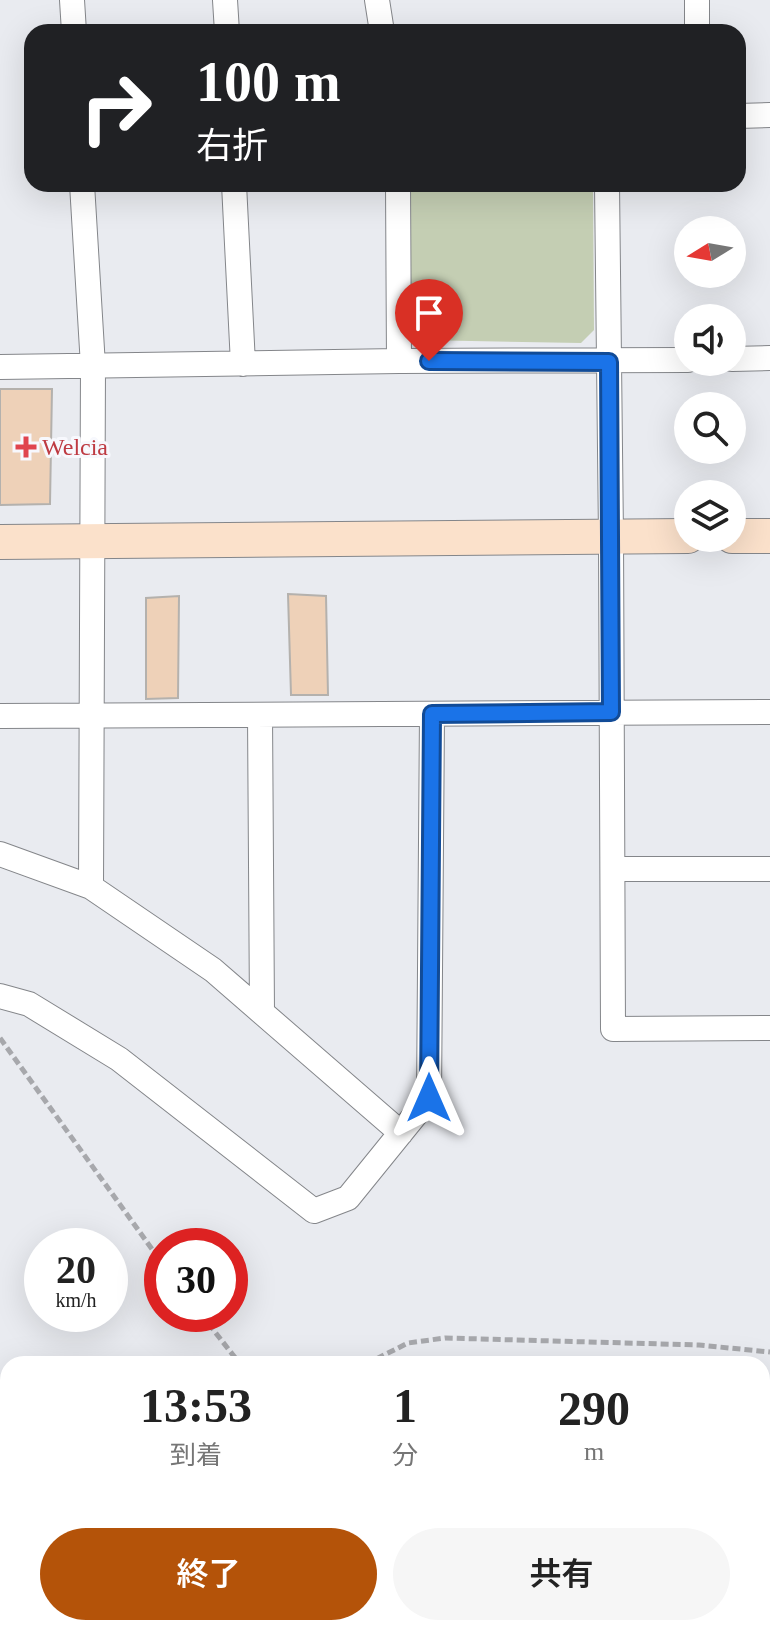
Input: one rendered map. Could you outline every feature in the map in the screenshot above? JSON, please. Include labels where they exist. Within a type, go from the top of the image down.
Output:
[{"type":"street","points":[[72,0],[74,24]]},
{"type":"street","points":[[225,0],[226,24]]},
{"type":"street","points":[[377,0],[381,24]]},
{"type":"street","points":[[697,0],[697,24]]},
{"type":"street","points":[[746,116],[770,115]]},
{"type":"street","points":[[82,192],[93,366],[91,887]]},
{"type":"street","points":[[234,192],[243,364]]},
{"type":"street","points":[[398,192],[399,361]]},
{"type":"street","points":[[607,192],[613,1029],[770,1028]]},
{"type":"street","points":[[746,359],[770,358]]},
{"type":"street","points":[[0,367],[674,360]]},
{"type":"street","points":[[0,542],[674,536]]},
{"type":"street","points":[[746,536],[770,536]]},
{"type":"street","points":[[0,716],[770,712]]},
{"type":"street","points":[[0,996],[29,1004],[119,1059],[314,1211],[348,1198],[429,1098],[432,714]]},
{"type":"street","points":[[260,715],[262,1012]]},
{"type":"street","points":[[0,854],[91,887],[213,970],[401,1133]]},
{"type":"street","points":[[613,869],[770,869]]},
{"type":"path","points":[[0,1038],[144,1238]]},
{"type":"path","points":[[215,1332],[234,1356]]},
{"type":"path","points":[[382,1356],[408,1343],[445,1338],[699,1345],[770,1352]]},
{"type":"green space","points":[[408,192],[593,192],[594,330],[581,343],[419,340],[407,331]]},
{"type":"building","name":"Welcia","points":[[0,389],[52,389],[50,504],[0,505]]},
{"type":"building","points":[[288,594],[326,596],[328,695],[291,695]]},
{"type":"building","points":[[179,596],[178,698],[146,699],[146,598]]},
{"type":"place","name":"Welcia","points":[[26,447]]},
{"type":"route","points":[[429,361],[609,362],[611,712],[432,714],[429,1098]]}]
